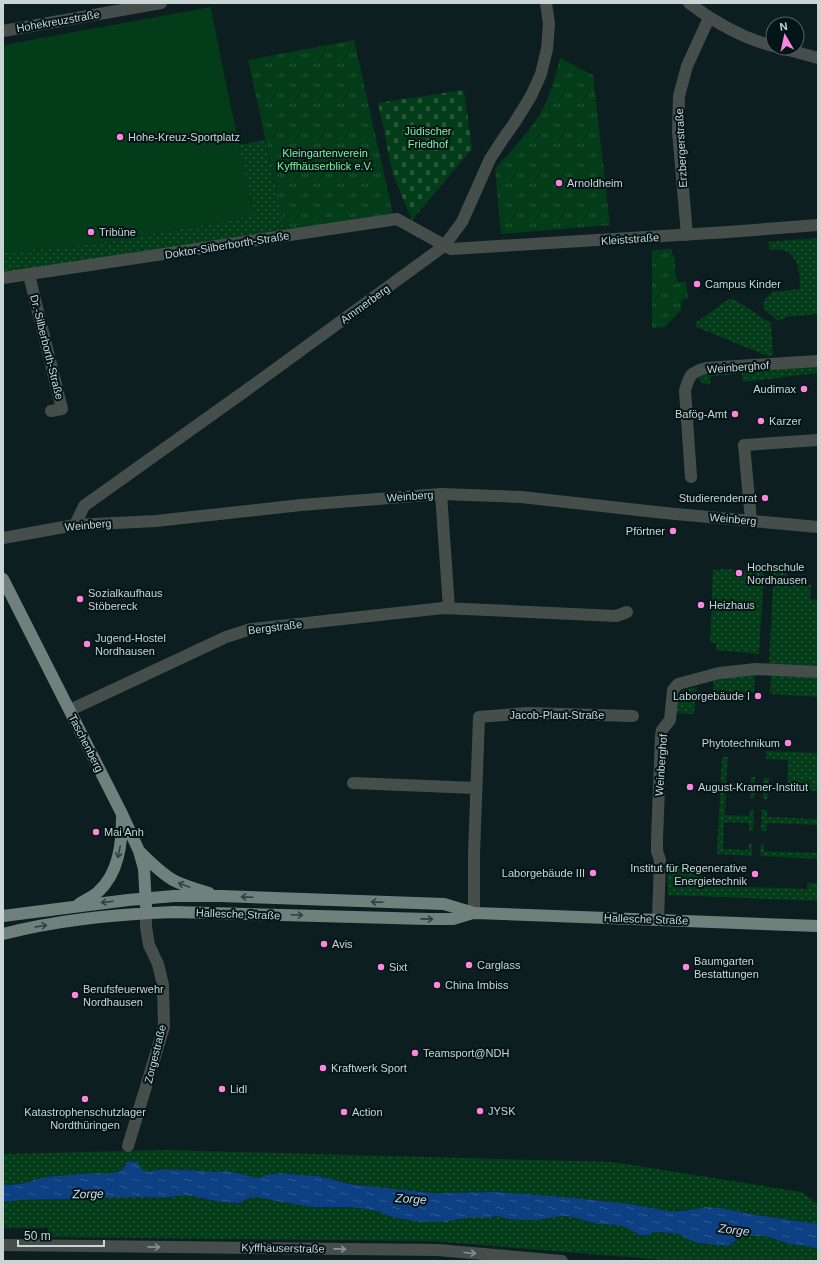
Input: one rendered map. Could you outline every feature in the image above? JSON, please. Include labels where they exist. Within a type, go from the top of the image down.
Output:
[{"type":"main road","name":"Taschenberg","points":[[3,579],[70,710],[139,851],[144,869],[146,913]]},
{"type":"main road","points":[[75,906],[98,892],[116,865],[121,843],[122,814]]},
{"type":"main road","points":[[139,851],[156,868],[172,880],[185,886],[221,896]]},
{"type":"main road","name":"Hallesche Straße","points":[[3,916],[145,898],[221,896],[444,904],[474,913],[818,926]]},
{"type":"main road","name":"Hallesche Straße","points":[[3,934],[90,919],[146,913],[174,912],[453,919],[474,913]]},
{"type":"street","name":"Hohekreuzstraße","points":[[3,31],[161,3]]},
{"type":"street","name":"Ammerberg","points":[[75,525],[84,506],[248,390],[444,246],[462,222],[490,159],[531,96],[541,74],[548,49],[549,24],[546,3]]},
{"type":"street","points":[[689,3],[709,18],[743,35],[765,43]]},
{"type":"street","name":"Erzbergerstraße","points":[[687,235],[678,130],[679,96],[687,66],[709,18]]},
{"type":"street","points":[[805,55],[818,58]]},
{"type":"street","name":"Doktor-Silberborth-Straße","points":[[3,278],[397,219],[444,246]]},
{"type":"street","name":"Kleiststraße","points":[[444,246],[451,249],[687,235],[818,225]]},
{"type":"street","name":"Dr.-Silberborth-Straße","points":[[29,275],[62,409],[51,412]]},
{"type":"street","name":"Weinberghof","points":[[691,477],[685,391],[688,378],[696,371],[706,368],[818,361]]},
{"type":"street","points":[[751,520],[744,445],[818,440]]},
{"type":"street","points":[[442,494],[449,608]]},
{"type":"street","name":"Weinberg","points":[[3,538],[75,525],[156,521],[301,505],[442,494],[521,497],[665,513],[818,527]]},
{"type":"street","name":"Bergstraße","points":[[70,710],[226,637],[251,629],[449,608],[616,616],[627,612]]},
{"type":"street","name":"Weinberghof","points":[[658,919],[660,860],[656,851],[661,736],[662,730],[670,720],[673,690],[678,684],[719,673],[756,669],[818,672]]},
{"type":"street","name":"Jacob-Plaut-Straße","points":[[474,913],[474,854],[479,717],[527,713],[634,716]]},
{"type":"street","points":[[353,783],[476,788]]},
{"type":"street","name":"Zorgestraße","points":[[128,1146],[164,1027],[163,985],[158,964],[149,945],[146,926],[146,913]]},
{"type":"street","name":"Kyffhäuserstraße","points":[[3,1245],[438,1250],[562,1261]]},
{"type":"street","points":[[3,1254],[22,1245]]},
{"type":"green space","name":"Hohe-Kreuz-Sportplatz","points":[[211,7],[254,216],[125,239],[61,248],[3,252],[3,45]]},
{"type":"green space","name":"Kleingartenverein Kyffhäuserblick e.V.","points":[[354,40],[393,214],[286,233],[248,60]]},
{"type":"green space","points":[[560,58],[593,75],[610,225],[501,234],[495,169],[524,135],[544,108]]},
{"type":"green space","name":"Jüdischer Friedhof","points":[[464,90],[472,149],[412,220],[393,175],[378,103]]},
{"type":"green space","points":[[265,140],[286,233],[3,273],[3,252],[61,248],[125,239],[254,216],[239,145]]},
{"type":"green space","points":[[818,238],[818,314],[787,317],[778,321],[763,308],[765,299],[773,292],[800,289],[799,273],[794,258],[790,254],[783,250],[770,250],[768,242]]},
{"type":"green space","points":[[672,249],[675,259],[675,273],[678,282],[686,282],[688,298],[681,301],[681,310],[665,327],[652,328],[652,250]]},
{"type":"green space","points":[[729,299],[734,299],[771,323],[773,353],[770,357],[696,327],[695,323]]},
{"type":"green space","points":[[818,365],[818,373],[743,382],[742,373],[710,377],[710,385],[702,383],[697,376],[701,373]]},
{"type":"green space","points":[[774,566],[788,567],[787,583],[811,585],[810,599],[818,600],[818,667],[769,664]]},
{"type":"green space","points":[[726,569],[764,572],[759,654],[716,650],[716,643],[710,642],[713,570]]},
{"type":"green space","points":[[755,674],[754,693],[713,693],[714,678]]},
{"type":"green space","points":[[771,675],[818,678],[818,697],[770,694]]},
{"type":"green space","points":[[697,687],[694,714],[674,713],[678,694],[685,690]]},
{"type":"green space","points":[[766,751],[818,753],[818,791],[768,790],[767,799],[763,799],[764,777],[769,778],[769,785],[787,785],[788,760],[766,759]]},
{"type":"green space","points":[[722,757],[728,757],[726,783],[751,784],[751,777],[755,777],[754,798],[750,798],[751,790],[726,789],[725,815],[750,816],[750,810],[754,810],[753,831],[749,830],[749,823],[724,822],[723,849],[748,850],[749,843],[752,843],[752,856],[717,854]]},
{"type":"green space","points":[[762,810],[767,810],[767,817],[818,819],[818,825],[767,823],[766,831],[761,831]]},
{"type":"green space","points":[[761,843],[764,843],[764,851],[818,853],[818,859],[760,856]]},
{"type":"green space","points":[[673,865],[702,866],[701,885],[807,889],[807,883],[818,883],[818,901],[668,895],[667,874]]},
{"type":"green space","points":[[167,1150],[613,1162],[801,1192],[818,1204],[818,1224],[720,1208],[668,1211],[630,1204],[565,1197],[497,1192],[433,1193],[349,1184],[319,1176],[280,1173],[258,1178],[228,1171],[221,1172],[164,1169],[146,1172],[139,1166],[125,1164],[124,1168],[118,1172],[44,1177],[21,1184],[3,1185],[3,1154]]},
{"type":"green space","points":[[175,1196],[192,1196],[220,1202],[239,1203],[255,1197],[310,1207],[346,1207],[367,1209],[380,1212],[391,1217],[420,1222],[448,1222],[467,1218],[486,1218],[497,1216],[509,1219],[538,1220],[561,1216],[573,1217],[597,1224],[618,1225],[639,1235],[648,1235],[654,1232],[673,1233],[681,1235],[697,1243],[729,1246],[741,1236],[765,1236],[788,1244],[818,1249],[818,1261],[665,1261],[432,1241],[48,1237],[48,1228],[3,1228],[3,1202],[20,1200],[111,1197],[164,1199]]},
{"type":"water","name":"Zorge","points":[[126,1162],[138,1162],[139,1166],[146,1172],[164,1169],[221,1172],[228,1171],[258,1178],[280,1173],[319,1176],[349,1184],[433,1193],[497,1192],[565,1197],[630,1204],[668,1211],[682,1211],[707,1207],[720,1208],[818,1224],[818,1249],[788,1244],[765,1236],[741,1236],[729,1246],[697,1243],[681,1235],[673,1233],[654,1232],[648,1235],[639,1235],[618,1225],[597,1224],[573,1217],[561,1216],[538,1220],[509,1219],[497,1216],[486,1218],[467,1218],[448,1222],[420,1222],[391,1217],[380,1212],[367,1209],[346,1207],[310,1207],[255,1197],[239,1203],[220,1202],[192,1196],[163,1198],[142,1197],[20,1200],[3,1202],[3,1185],[21,1184],[44,1177],[118,1172],[124,1168]]},
{"type":"place","name":"Hohe-Kreuz-Sportplatz","points":[[120,137]]},
{"type":"place","name":"Arnoldheim","points":[[559,183]]},
{"type":"place","name":"Tribüne","points":[[91,232]]},
{"type":"place","name":"Campus Kinder","points":[[697,284]]},
{"type":"place","name":"Audimax","points":[[804,389]]},
{"type":"place","name":"Bafög-Amt","points":[[735,414]]},
{"type":"place","name":"Karzer","points":[[761,421]]},
{"type":"place","name":"Studierendenrat","points":[[765,498]]},
{"type":"place","name":"Pförtner","points":[[673,531]]},
{"type":"place","name":"Hochschule Nordhausen","points":[[739,573]]},
{"type":"place","name":"Sozialkaufhaus Stöbereck","points":[[80,599]]},
{"type":"place","name":"Heizhaus","points":[[701,605]]},
{"type":"place","name":"Jugend-Hostel Nordhausen","points":[[87,644]]},
{"type":"place","name":"Laborgebäude I","points":[[758,696]]},
{"type":"place","name":"Phytotechnikum","points":[[788,743]]},
{"type":"place","name":"August-Kramer-Institut","points":[[690,787]]},
{"type":"place","name":"Mai Anh","points":[[96,832]]},
{"type":"place","name":"Laborgebäude III","points":[[593,873]]},
{"type":"place","name":"Institut für Regenerative Energietechnik","points":[[755,874]]},
{"type":"place","name":"Avis","points":[[324,944]]},
{"type":"place","name":"Carglass","points":[[469,965]]},
{"type":"place","name":"Sixt","points":[[381,967]]},
{"type":"place","name":"Baumgarten Bestattungen","points":[[686,967]]},
{"type":"place","name":"China Imbiss","points":[[437,985]]},
{"type":"place","name":"Berufsfeuerwehr Nordhausen","points":[[75,995]]},
{"type":"place","name":"Teamsport@NDH","points":[[415,1053]]},
{"type":"place","name":"Kraftwerk Sport","points":[[323,1068]]},
{"type":"place","name":"Lidl","points":[[222,1089]]},
{"type":"place","name":"Katastrophenschutzlager Nordthüringen","points":[[85,1099]]},
{"type":"place","name":"JYSK","points":[[480,1111]]},
{"type":"place","name":"Action","points":[[344,1112]]}]
